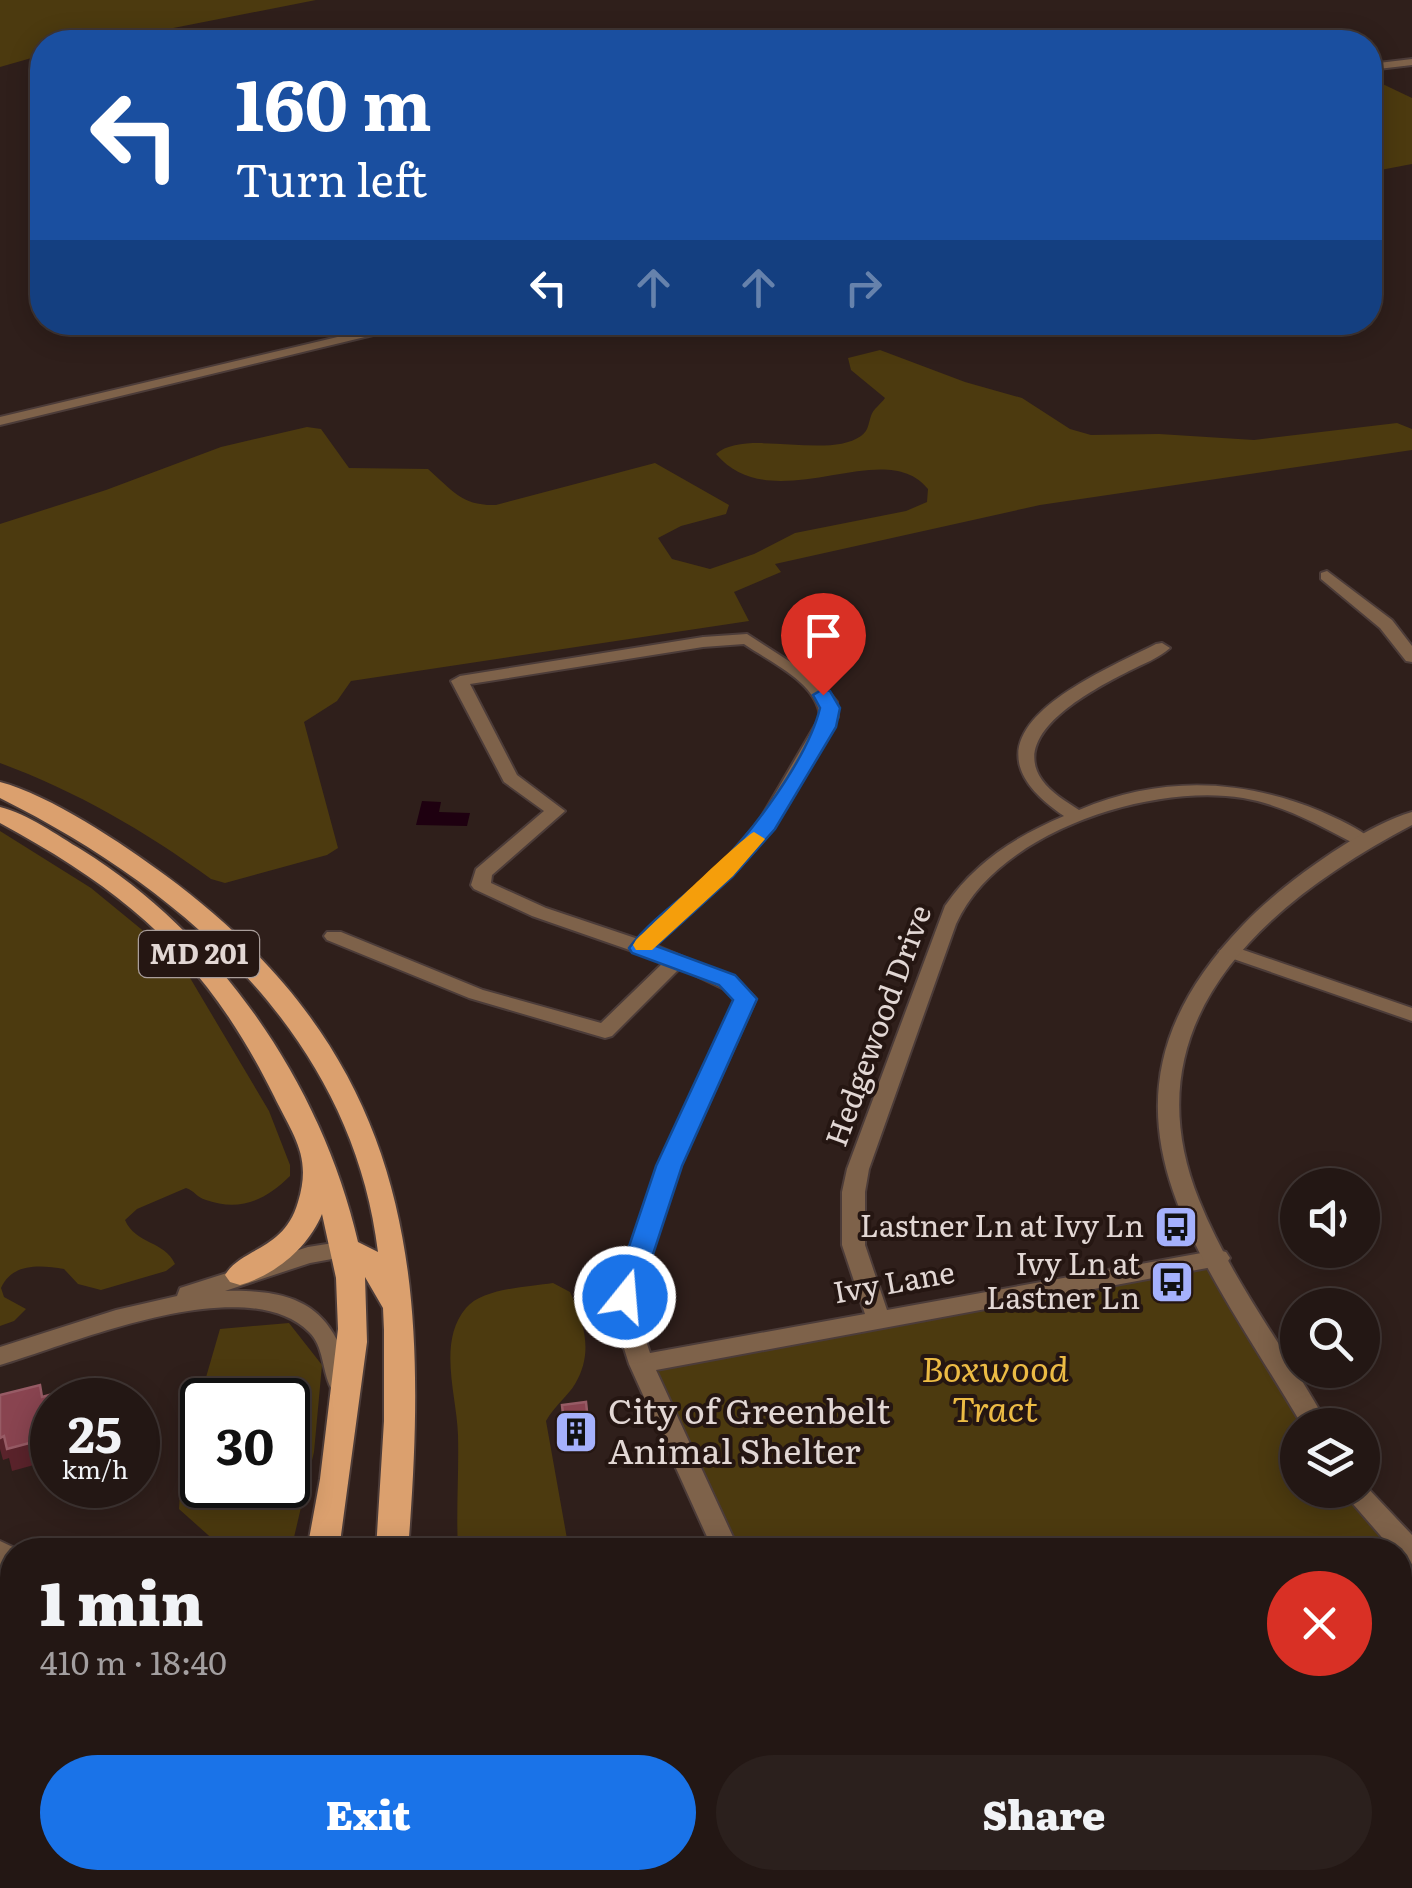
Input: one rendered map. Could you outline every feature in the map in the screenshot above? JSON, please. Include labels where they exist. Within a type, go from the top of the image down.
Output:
[{"type":"main road","name":"MD 201","points":[[0,789],[69,822],[169,886],[254,964],[293,1012],[341,1094],[375,1174],[390,1235],[396,1309],[398,1484],[393,1538]]},
{"type":"main road","name":"MD 201","points":[[0,814],[62,846],[120,884],[195,950],[250,1025],[286,1091],[319,1165],[346,1249],[354,1334],[339,1464],[325,1538]]},
{"type":"main road","points":[[240,1275],[264,1262],[299,1234],[315,1204],[319,1165]]},
{"type":"main road","points":[[346,1249],[354,1250],[372,1264],[396,1309]]},
{"type":"street","points":[[1382,66],[1412,62]]},
{"type":"street","points":[[0,421],[74,400],[363,335]]},
{"type":"street","points":[[1326,576],[1386,624],[1412,658]]},
{"type":"street","points":[[640,948],[725,872],[767,824],[829,717],[828,702],[814,684],[752,640],[702,642],[460,681],[510,778],[556,811],[484,873],[482,885],[675,962],[727,980],[746,999],[676,1150],[625,1297],[627,1320],[641,1364],[721,1538]]},
{"type":"street","points":[[1076,817],[1031,777],[1025,761],[1028,740],[1061,704],[1162,648]]},
{"type":"street","name":"Hedgewood Drive","points":[[878,1318],[851,1244],[850,1198],[953,910],[982,871],[1008,852],[1076,817],[1154,791],[1223,789],[1300,808],[1364,841]]},
{"type":"street","points":[[1306,1408],[1218,1258],[1177,1172],[1168,1097],[1174,1052],[1200,992],[1262,913],[1364,841],[1412,818]]},
{"type":"street","points":[[334,936],[476,994],[605,1030],[675,962]]},
{"type":"street","points":[[1230,951],[1412,1016]]},
{"type":"street","points":[[0,1356],[121,1320],[240,1275],[308,1255],[346,1249]]},
{"type":"street","name":"Ivy Lane","points":[[641,1364],[1218,1258]]},
{"type":"street","points":[[121,1320],[219,1299],[282,1303],[304,1314],[322,1332],[334,1359],[344,1404]]},
{"type":"street","points":[[1372,1508],[1398,1538]]},
{"type":"green space","points":[[0,0],[316,0],[163,30],[30,30],[30,58],[0,67]]},
{"type":"green space","points":[[1382,84],[1412,98],[1412,164],[1382,170]]},
{"type":"green space","points":[[880,350],[965,382],[1022,398],[1070,429],[1091,435],[1159,434],[1254,440],[1397,423],[1412,429],[1412,450],[1040,505],[775,564],[781,572],[734,592],[749,621],[351,681],[337,701],[304,722],[338,848],[327,855],[225,883],[211,879],[83,799],[0,763],[0,524],[221,447],[307,427],[321,429],[349,468],[428,469],[459,496],[484,505],[655,463],[729,505],[726,514],[681,526],[658,538],[672,559],[710,569],[754,554],[795,533],[906,511],[927,502],[928,489],[909,474],[884,469],[767,480],[740,473],[716,454],[747,444],[828,445],[861,436],[873,411],[885,398],[851,370],[848,358]]},
{"type":"green space","points":[[0,831],[91,888],[180,961],[269,1111],[290,1165],[290,1176],[272,1192],[252,1202],[218,1203],[186,1188],[137,1209],[125,1220],[136,1234],[170,1256],[175,1264],[166,1271],[101,1290],[78,1284],[64,1269],[19,1270],[1,1288],[4,1297],[26,1309],[14,1321],[0,1326]]},
{"type":"green space","name":"Boxwood Tract","points":[[1218,1258],[1280,1365],[1280,1388],[1294,1388],[1305,1408],[1280,1408],[1280,1508],[1372,1508],[1399,1538],[721,1538],[641,1364]]},
{"type":"green space","points":[[553,1283],[570,1292],[585,1338],[581,1372],[546,1421],[567,1538],[458,1538],[458,1435],[451,1370],[452,1337],[457,1322],[474,1301],[506,1290]]},
{"type":"green space","points":[[289,1323],[322,1365],[310,1469],[310,1378],[206,1378],[220,1329]]},
{"type":"green space","points":[[180,1493],[180,1508],[301,1508],[294,1538],[211,1538],[179,1509]]},
{"type":"shaded area","points":[[422,801],[441,802],[439,812],[470,813],[467,826],[416,825]]},
{"type":"building","points":[[30,1388],[30,1443],[7,1449],[4,1436],[0,1438],[0,1395]]},
{"type":"building","points":[[586,1402],[589,1431],[565,1433],[562,1405]]},
{"type":"slow traffic","points":[[644,945],[725,872],[754,839]]},
{"type":"place","name":"Lastner Ln at Ivy Ln","points":[[1176,1227]]},
{"type":"place","name":"Ivy Ln at Lastner Ln","points":[[1172,1282]]},
{"type":"place","name":"City of Greenbelt Animal Shelter","points":[[576,1432]]},
{"type":"route","points":[[625,1297],[669,1166],[706,1078],[746,999],[727,980],[640,948],[725,872],[767,824],[826,727],[830,708],[823,695]]}]
